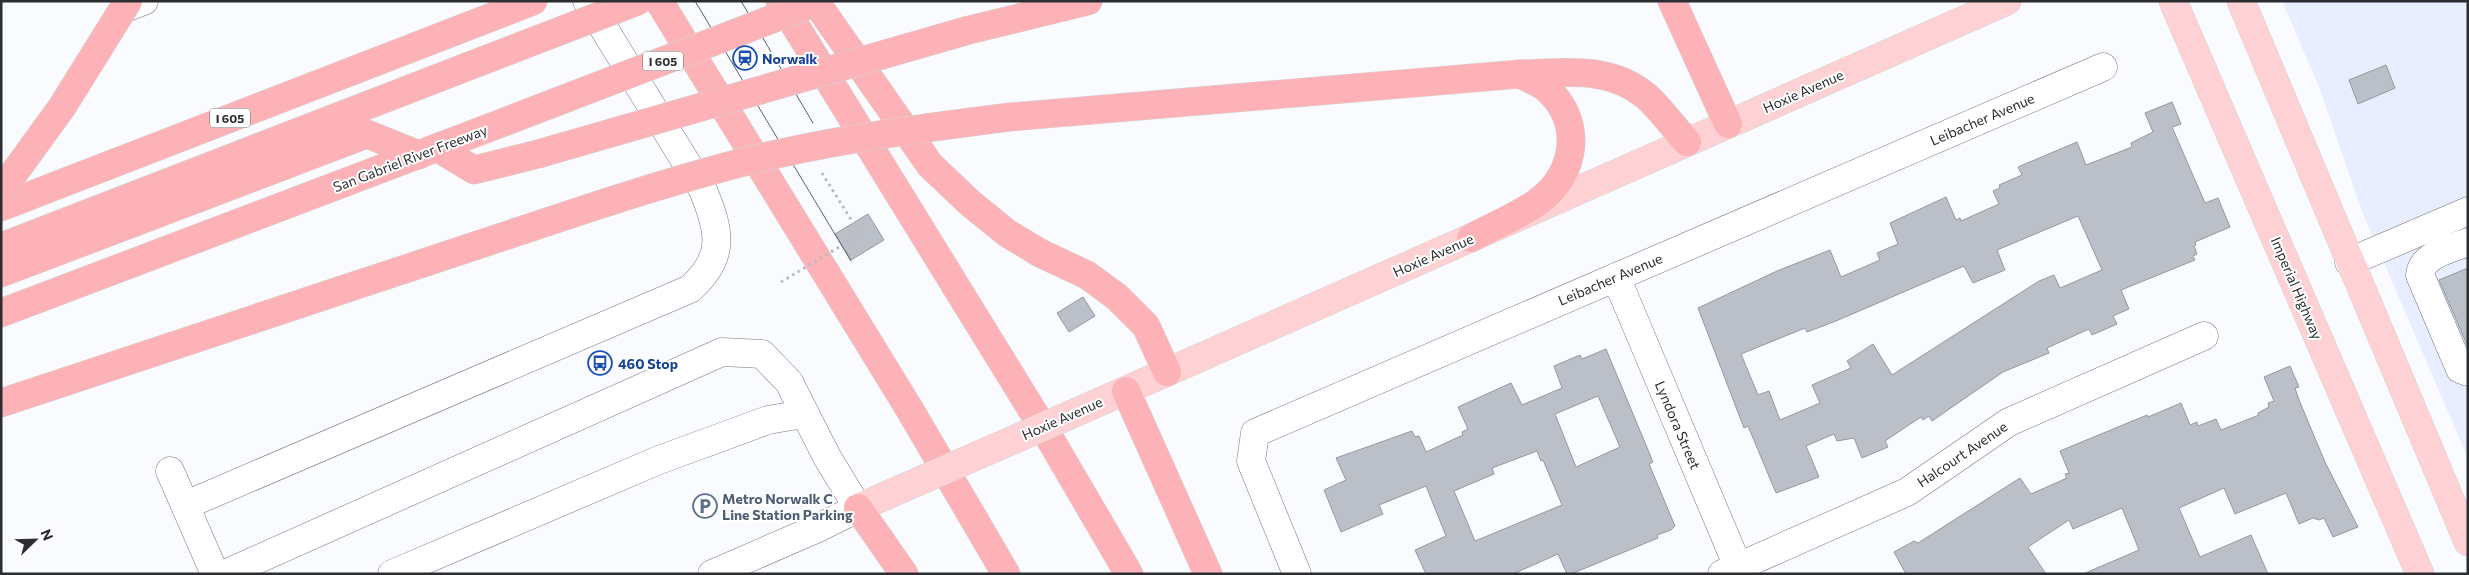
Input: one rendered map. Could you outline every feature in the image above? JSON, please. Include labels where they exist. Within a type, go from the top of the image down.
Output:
[{"type":"highway","name":"I 605","points":[[1,207],[533,1]]},
{"type":"highway","points":[[1,246],[638,1]]},
{"type":"highway","points":[[658,1],[905,402],[1006,574]]},
{"type":"highway","points":[[780,1],[1053,444],[1129,574]]},
{"type":"highway","points":[[817,1],[930,165],[970,203],[1007,233],[1040,254],[1087,276],[1117,297],[1146,326],[1167,372]]},
{"type":"highway","name":"San Gabriel River Freeway","points":[[1,313],[429,152],[817,1]]},
{"type":"highway","points":[[1,273],[367,134],[429,152],[474,170],[538,154],[969,30],[1088,1]]},
{"type":"highway","points":[[1672,1],[1728,124]]},
{"type":"highway","points":[[1,191],[62,107],[131,3]]},
{"type":"highway","points":[[1,403],[675,180],[776,154],[882,133],[1010,117],[1520,74],[1591,72],[1622,80],[1647,96],[1687,142]]},
{"type":"highway","points":[[1472,238],[1539,201],[1559,183],[1568,164],[1571,146],[1570,126],[1561,106],[1546,88],[1520,74]]},
{"type":"highway","points":[[1126,390],[1208,574]]},
{"type":"highway","points":[[858,508],[904,574]]},
{"type":"main road","name":"Hoxie Avenue","points":[[858,508],[2007,1]]},
{"type":"main road","name":"Imperial Highway","points":[[2173,1],[2420,574]]},
{"type":"main road","points":[[2241,1],[2468,542]]},
{"type":"street","points":[[186,505],[690,289],[705,276],[714,258],[717,239],[714,216],[703,190],[587,1]]},
{"type":"street","name":"Leibacher Avenue","points":[[1297,574],[1252,461],[1255,434],[1616,276],[2103,67]]},
{"type":"street","points":[[2349,262],[2468,211]]},
{"type":"street","points":[[2468,242],[2429,258],[2421,268],[2420,275],[2460,369],[2468,372]]},
{"type":"street","name":"Lyndora Street","points":[[1616,276],[1733,572]]},
{"type":"street","name":"Halcourt Avenue","points":[[1733,572],[1906,492],[2008,422],[2204,336]]},
{"type":"street","points":[[225,574],[722,352],[762,354],[789,382],[803,414],[826,457],[858,508],[816,529],[712,574]]},
{"type":"street","points":[[392,574],[659,460],[768,420],[803,414]]},
{"type":"street","points":[[170,471],[216,574]]},
{"type":"path","points":[[781,282],[860,234],[820,169]]},
{"type":"shaded area","points":[[2282,1],[2468,1],[2468,458],[2363,214],[2319,87]]},
{"type":"building","points":[[2386,65],[2395,88],[2358,104],[2349,80]]},
{"type":"building","points":[[2172,102],[2181,124],[2172,127],[2205,203],[2218,198],[2230,227],[2195,242],[2196,245],[2194,246],[2197,254],[2193,256],[2195,260],[2121,290],[2129,309],[2113,316],[2117,324],[2092,335],[2089,329],[2047,348],[2049,353],[2003,372],[1932,421],[1929,416],[1923,420],[1921,417],[1885,441],[1888,447],[1862,458],[1854,438],[1837,441],[1834,434],[1806,446],[1819,477],[1776,493],[1748,426],[1744,428],[1698,308],[1777,271],[1830,250],[1841,277],[1880,260],[1877,253],[1898,244],[1890,223],[1946,197],[1956,220],[1960,218],[1961,221],[1999,204],[1993,191],[2000,188],[1999,185],[2022,175],[2018,167],[2077,142],[2086,165],[2132,147],[2131,143],[2153,132],[2145,113]],"holes":[[[2078,216],[2102,270],[2060,288],[2054,275],[2039,281],[1892,375],[1873,344],[1847,361],[1851,368],[1812,385],[1820,403],[1780,420],[1769,391],[1758,395],[1741,354],[1805,328],[1807,332],[1836,321],[1964,266],[1973,283],[2005,270],[1997,250]]]},
{"type":"building","points":[[868,214],[884,240],[851,260],[835,234]]},
{"type":"building","points":[[2468,268],[2468,347],[2439,280]]},
{"type":"building","points":[[1083,297],[1095,316],[1069,332],[1057,313]]},
{"type":"building","points":[[1606,349],[1653,462],[1649,464],[1675,526],[1671,530],[1657,535],[1658,538],[1571,574],[1567,574],[1558,554],[1513,574],[1426,574],[1415,550],[1446,536],[1426,486],[1379,505],[1383,514],[1341,532],[1324,490],[1346,480],[1336,458],[1412,431],[1415,437],[1419,436],[1426,452],[1463,435],[1462,432],[1468,429],[1458,407],[1511,383],[1522,405],[1562,388],[1554,366],[1580,355],[1582,359]],"holes":[[[1598,396],[1620,447],[1576,467],[1555,414]],[[1537,451],[1541,461],[1543,460],[1562,505],[1475,541],[1454,491],[1494,474],[1492,468]]]},
{"type":"building","points":[[2290,366],[2299,387],[2295,388],[2299,400],[2325,462],[2358,527],[2333,537],[2324,518],[2319,520],[2313,518],[2299,524],[2286,493],[2235,514],[2224,488],[2179,508],[2200,557],[2251,535],[2268,574],[2083,574],[2139,550],[2122,508],[2073,529],[2069,520],[2028,547],[2046,574],[1906,574],[1894,552],[1914,541],[1918,543],[2020,478],[2031,494],[2067,478],[2065,474],[2069,473],[2060,451],[2147,415],[2148,417],[2181,403],[2190,425],[2197,422],[2198,426],[2216,419],[2221,430],[2259,415],[2258,413],[2269,407],[2268,403],[2274,401],[2264,377]]},
{"type":"tram line","points":[[695,1],[851,261]]},
{"type":"tram line","points":[[741,1],[813,123]]},
{"type":"place","name":"Norwalk","points":[[745,58]]},
{"type":"place","name":"460 Stop","points":[[600,363]]},
{"type":"place","name":"Metro Norwalk C Line Station Parking","points":[[705,506]]}]
